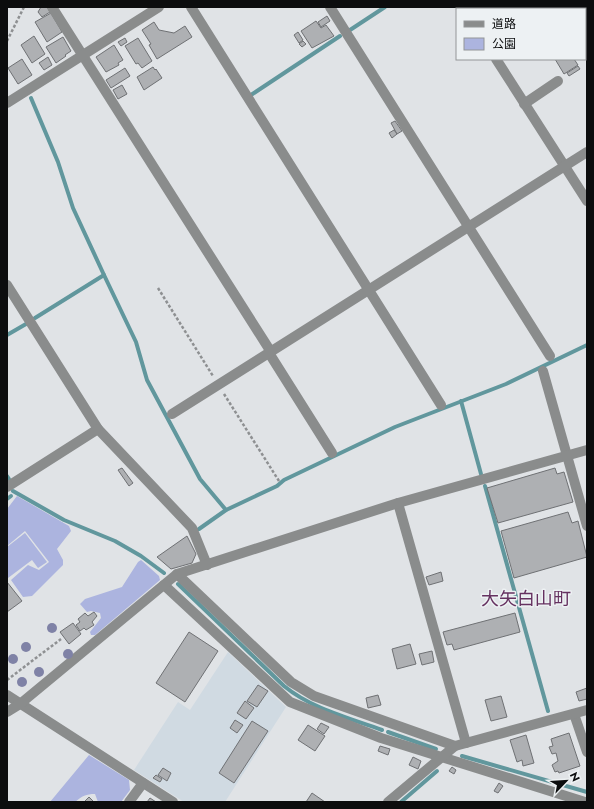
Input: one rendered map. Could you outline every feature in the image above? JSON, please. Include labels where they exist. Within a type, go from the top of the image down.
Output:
[{"type":"street","points":[[52,7],[270,352],[332,454]]},
{"type":"street","points":[[7,103],[159,7]]},
{"type":"street","points":[[191,7],[440,405]]},
{"type":"street","points":[[330,7],[550,356]]},
{"type":"street","points":[[497,60],[587,201]]},
{"type":"street","points":[[524,104],[558,81]]},
{"type":"street","points":[[172,414],[587,152]]},
{"type":"street","points":[[7,285],[98,430],[192,528],[207,565]]},
{"type":"street","points":[[543,371],[587,526]]},
{"type":"street","points":[[7,487],[98,430]]},
{"type":"street","points":[[7,712],[20,704],[177,574],[398,504],[587,450]]},
{"type":"street","points":[[398,504],[466,743]]},
{"type":"street","points":[[177,574],[291,682],[314,696],[455,746]]},
{"type":"street","points":[[164,585],[290,702],[380,738],[585,802]]},
{"type":"street","points":[[7,695],[173,802]]},
{"type":"street","points":[[388,802],[455,746],[587,710]]},
{"type":"street","points":[[574,714],[587,752]]},
{"type":"street","points":[[129,802],[143,783]]},
{"type":"path","points":[[7,41],[24,7]]},
{"type":"path","points":[[7,680],[61,639]]},
{"type":"shaded area","points":[[228,652],[286,707],[225,802],[184,802],[134,770],[178,702],[190,710]]},
{"type":"green space","points":[[17,496],[69,526],[71,531],[57,549],[63,560],[63,565],[32,596],[23,597],[11,580],[28,565],[39,570],[49,562],[25,531],[7,546],[7,509]]},
{"type":"green space","points":[[25,533],[47,562],[38,568],[32,560],[8,578],[7,547]]},
{"type":"green space","points":[[141,560],[159,576],[160,580],[95,635],[91,635],[90,632],[101,618],[100,613],[91,611],[87,612],[80,604],[85,599],[122,587],[138,562]]},
{"type":"green space","points":[[89,755],[129,780],[130,790],[121,802],[98,802],[95,794],[89,794],[75,802],[50,802]]},
{"type":"building","points":[[41,7],[47,7],[50,12],[42,17],[38,12]]},
{"type":"building","points":[[51,13],[62,32],[47,42],[35,22]]},
{"type":"building","points":[[327,16],[330,21],[321,27],[318,22]]},
{"type":"building","points":[[316,21],[321,28],[326,25],[334,36],[312,48],[301,31]]},
{"type":"building","points":[[154,22],[159,30],[174,33],[185,26],[192,37],[157,59],[149,45],[151,44],[142,30]]},
{"type":"building","points":[[298,32],[303,40],[299,43],[294,35]]},
{"type":"building","points":[[34,36],[45,54],[32,63],[21,45]]},
{"type":"building","points":[[63,37],[71,51],[56,63],[46,47]]},
{"type":"building","points":[[125,38],[127,42],[121,46],[118,42]]},
{"type":"building","points":[[138,38],[152,61],[142,68],[138,63],[136,64],[125,46]]},
{"type":"building","points":[[303,41],[306,44],[302,47],[299,44]]},
{"type":"building","points":[[114,45],[123,60],[118,63],[119,65],[106,72],[96,57]]},
{"type":"building","points":[[48,57],[52,65],[44,70],[39,63]]},
{"type":"building","points":[[22,59],[32,75],[18,84],[8,68]]},
{"type":"building","points":[[556,60],[575,60],[578,65],[564,74]]},
{"type":"building","points":[[578,66],[580,69],[569,76],[567,73]]},
{"type":"building","points":[[153,67],[162,78],[144,90],[137,77]]},
{"type":"building","points":[[125,68],[130,76],[111,88],[106,80]]},
{"type":"building","points":[[122,85],[127,94],[118,99],[113,90]]},
{"type":"building","points":[[395,121],[402,131],[397,134],[391,123]]},
{"type":"building","points":[[394,130],[397,134],[392,138],[389,133]]},
{"type":"building","points":[[122,468],[133,483],[129,486],[118,470]]},
{"type":"building","points":[[555,468],[557,474],[564,472],[573,502],[498,523],[487,488]]},
{"type":"building","points":[[568,512],[572,523],[578,521],[587,557],[514,578],[501,531]]},
{"type":"building","points":[[187,536],[196,554],[192,563],[171,569],[157,557]]},
{"type":"building","points":[[441,572],[443,581],[429,585],[426,577]]},
{"type":"building","points":[[7,582],[22,601],[7,612]]},
{"type":"building","points":[[94,612],[97,616],[92,622],[94,625],[86,630],[84,628],[80,631],[76,625],[80,622],[78,619],[85,613],[88,616]]},
{"type":"building","points":[[515,613],[520,632],[454,650],[452,644],[447,645],[443,632]]},
{"type":"building","points":[[73,623],[81,634],[69,644],[60,632]]},
{"type":"building","points":[[189,632],[218,651],[185,702],[156,683]]},
{"type":"building","points":[[410,644],[416,664],[397,669],[392,649]]},
{"type":"building","points":[[432,651],[434,662],[422,665],[419,654]]},
{"type":"building","points":[[258,685],[268,691],[257,707],[247,701]]},
{"type":"building","points":[[587,688],[587,699],[579,701],[576,692]]},
{"type":"building","points":[[378,695],[381,705],[368,708],[366,698]]},
{"type":"building","points":[[501,696],[507,717],[491,721],[485,700]]},
{"type":"building","points":[[245,701],[254,708],[246,719],[237,713]]},
{"type":"building","points":[[235,720],[243,725],[237,733],[230,728]]},
{"type":"building","points":[[252,721],[268,731],[234,783],[219,773]]},
{"type":"building","points":[[321,723],[329,727],[324,734],[317,729]]},
{"type":"building","points":[[308,725],[325,736],[315,751],[298,740]]},
{"type":"building","points":[[569,733],[580,766],[559,773],[558,771],[555,772],[552,765],[558,761],[556,753],[552,754],[549,747],[553,746],[551,739]]},
{"type":"building","points":[[526,735],[534,763],[523,766],[522,760],[517,762],[510,740]]},
{"type":"building","points":[[380,746],[390,749],[388,755],[378,751]]},
{"type":"building","points":[[413,757],[421,761],[418,769],[409,765]]},
{"type":"building","points":[[452,767],[456,770],[454,774],[449,771]]},
{"type":"building","points":[[163,768],[171,773],[167,781],[158,775]]},
{"type":"building","points":[[156,775],[162,779],[160,782],[153,778]]},
{"type":"building","points":[[499,783],[503,786],[498,793],[494,791]]},
{"type":"building","points":[[312,793],[325,802],[306,802]]},
{"type":"building","points":[[89,797],[94,802],[84,802]]},
{"type":"building","points":[[150,798],[156,802],[147,802]]},
{"type":"waterway","points":[[350,30],[385,7]]},
{"type":"waterway","points":[[251,95],[340,36]]},
{"type":"waterway","points":[[31,98],[58,162],[73,208],[104,275],[35,318]]},
{"type":"waterway","points":[[104,275],[136,342],[147,380],[200,479],[226,510],[199,529]]},
{"type":"waterway","points":[[7,335],[26,324]]},
{"type":"waterway","points":[[226,510],[277,486],[284,480],[395,427],[506,384],[587,345]]},
{"type":"waterway","points":[[461,401],[481,474]]},
{"type":"waterway","points":[[7,476],[9,479],[7,481]]},
{"type":"waterway","points":[[485,486],[548,711]]},
{"type":"waterway","points":[[13,491],[64,520],[115,541],[141,556],[164,573]]},
{"type":"waterway","points":[[7,499],[11,496]]},
{"type":"waterway","points":[[178,584],[284,686],[295,694],[306,701],[331,712],[382,730]]},
{"type":"waterway","points":[[388,732],[436,749]]},
{"type":"waterway","points":[[462,756],[587,792]]},
{"type":"waterway","points":[[401,802],[437,771]]},
{"type":"district","name":"大矢白山町","points":[[526,599]]}]
